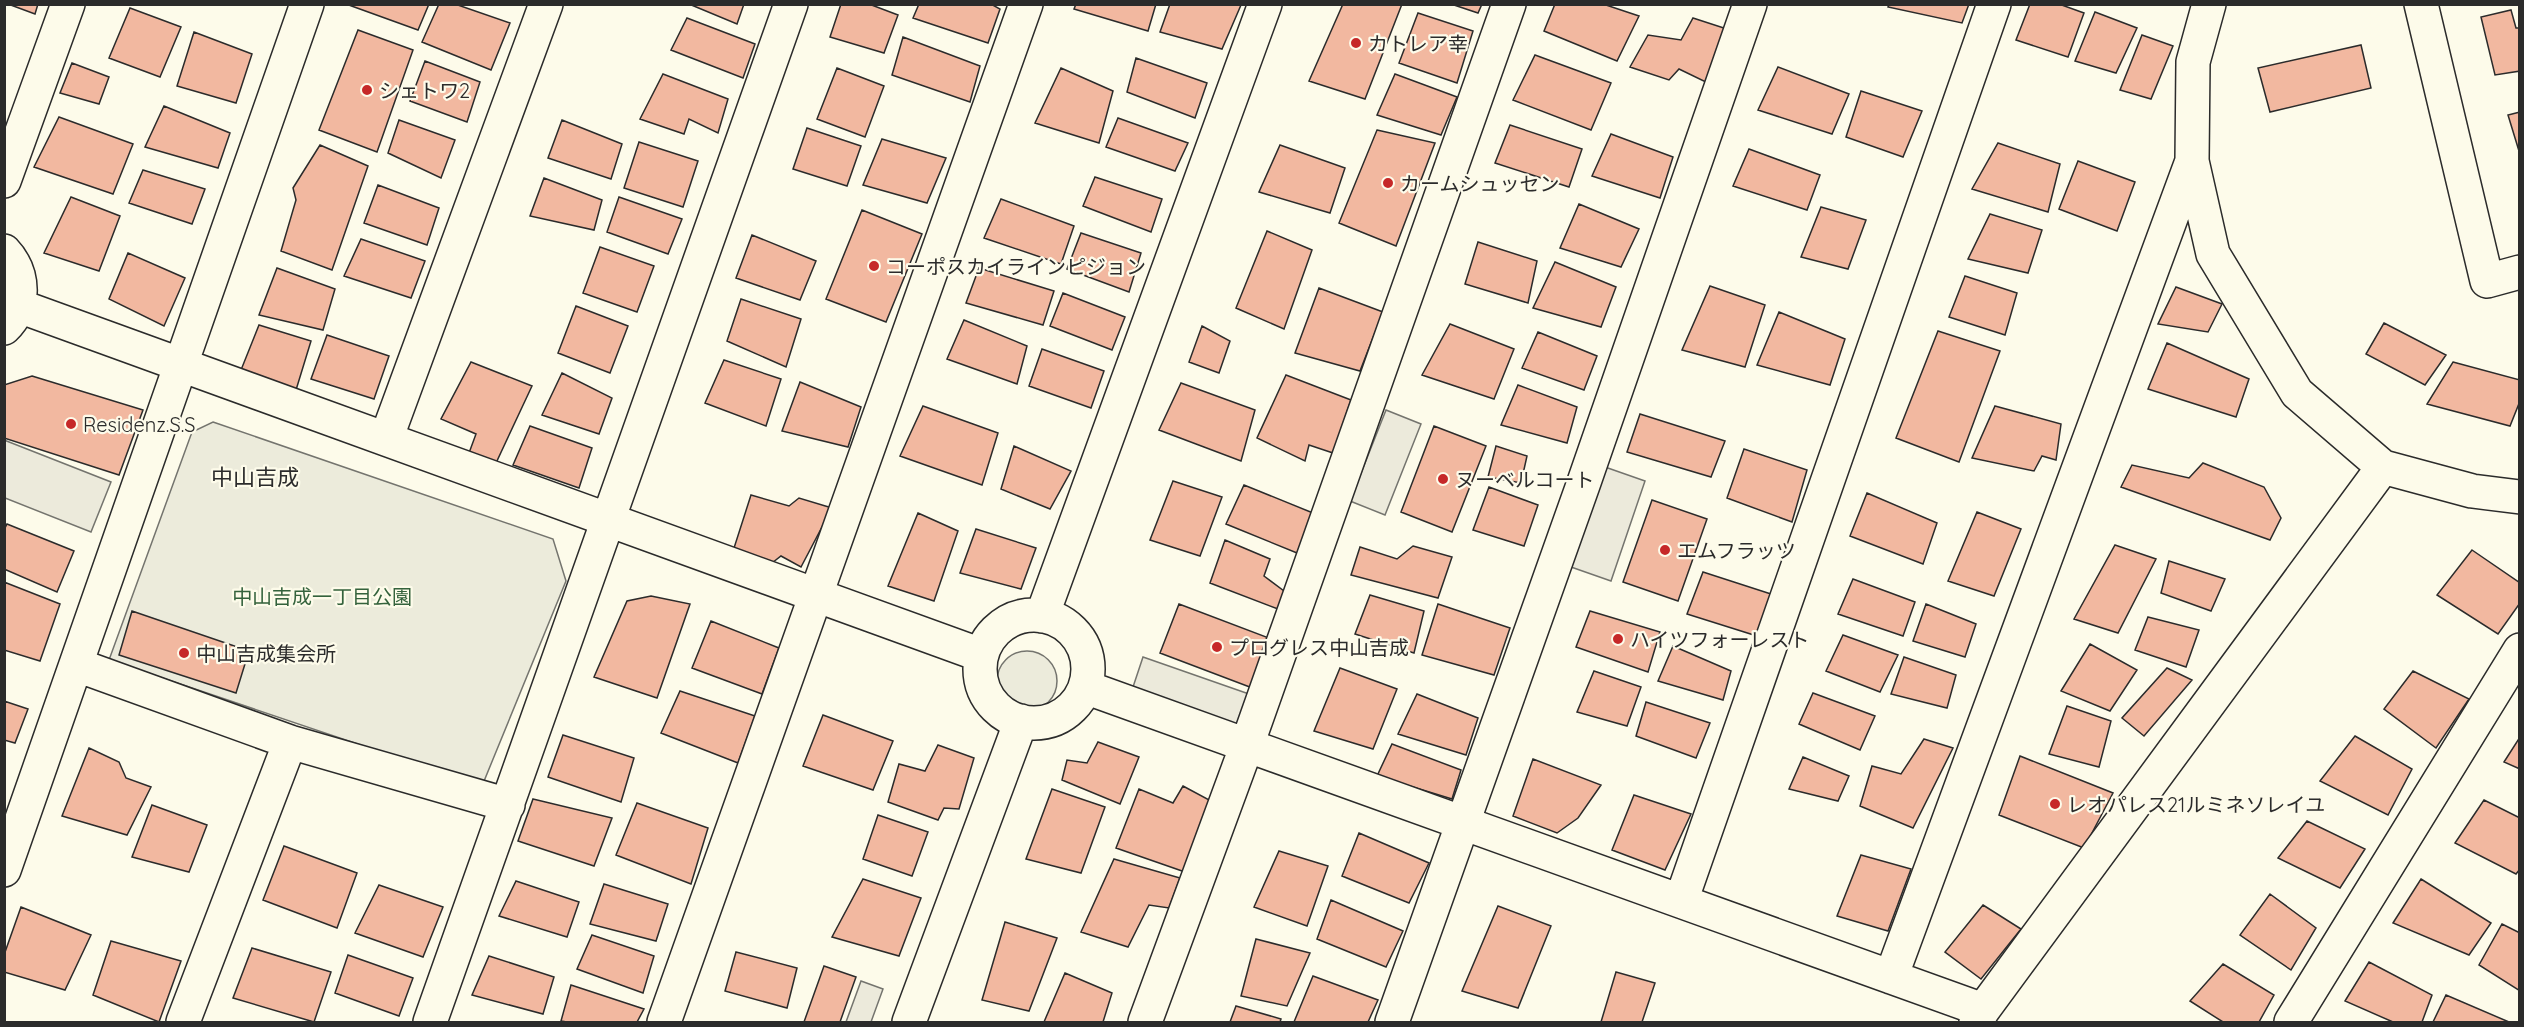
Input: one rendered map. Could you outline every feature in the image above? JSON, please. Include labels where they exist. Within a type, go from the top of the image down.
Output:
[{"type":"street","points":[[4,181],[68,4]]},
{"type":"street","points":[[4,870],[307,4]]},
{"type":"street","points":[[386,439],[546,4]]},
{"type":"street","points":[[430,1023],[791,4]]},
{"type":"street","points":[[664,1023],[1026,4]]},
{"type":"street","points":[[1042,616],[1265,4]]},
{"type":"street","points":[[1145,1023],[1247,745],[1509,4]]},
{"type":"street","points":[[1392,1023],[1750,4]]},
{"type":"street","points":[[1681,901],[1994,4]]},
{"type":"street","points":[[2209,4],[2193,62],[2192,161],[2213,254],[2297,393],[2383,467],[2472,491],[2520,498]]},
{"type":"street","points":[[2421,4],[2487,281],[2520,272]]},
{"type":"street","points":[[1891,977],[2192,161]]},
{"type":"street","points":[[4,251],[11,258],[18,273],[21,289],[12,317],[180,365],[981,655]]},
{"type":"street","points":[[1085,687],[1891,977],[1980,1016],[2383,467]]},
{"type":"street","points":[[1026,616],[1042,616],[1057,620],[1070,629],[1080,641],[1086,655],[1088,671],[1085,687],[1071,706],[1052,720],[1037,723],[1021,721],[1005,714],[992,703],[983,689],[980,672],[981,655],[988,640],[1011,620],[1026,616]]},
{"type":"street","points":[[2293,1022],[2520,650]]},
{"type":"street","points":[[77,665],[290,742],[508,805]]},
{"type":"street","points":[[909,1023],[1021,721]]},
{"type":"street","points":[[183,1023],[290,742]]},
{"type":"green space","name":"中山吉成一丁目公園","points":[[213,422],[553,539],[566,581],[482,786],[109,660],[192,432]]},
{"type":"green space","points":[[1027,651],[1044,656],[1052,664],[1057,681],[1052,698],[1044,706],[1027,711],[1010,706],[1002,698],[997,681],[1002,664],[1010,656]]},
{"type":"shaded area","points":[[1386,410],[1421,424],[1385,515],[1350,501]]},
{"type":"shaded area","points":[[4,440],[111,482],[91,532],[5,498]]},
{"type":"shaded area","points":[[1605,467],[1645,481],[1611,581],[1571,567]]},
{"type":"shaded area","points":[[1143,657],[1249,694],[1236,730],[1131,693]]},
{"type":"shaded area","points":[[861,981],[883,989],[871,1022],[846,1022]]},
{"type":"building","points":[[8,4],[38,4],[35,14]]},
{"type":"building","points":[[346,4],[429,4],[418,30]]},
{"type":"building","points":[[439,4],[455,4],[510,23],[491,70],[422,42]]},
{"type":"building","points":[[689,4],[744,4],[737,24]]},
{"type":"building","points":[[841,4],[869,4],[898,15],[884,53],[830,37]]},
{"type":"building","points":[[919,4],[991,4],[1000,9],[988,43],[913,18]]},
{"type":"building","points":[[1076,4],[1156,4],[1148,31],[1074,9]]},
{"type":"building","points":[[1170,4],[1241,5],[1222,49],[1160,32]]},
{"type":"building","name":"カトレア幸","points":[[1343,4],[1402,4],[1365,99],[1309,81]]},
{"type":"building","points":[[1451,4],[1482,4],[1478,13]]},
{"type":"building","points":[[1555,4],[1603,4],[1639,16],[1617,61],[1544,31]]},
{"type":"building","points":[[1889,4],[1969,4],[1962,23],[1888,7]]},
{"type":"building","points":[[2030,4],[2059,4],[2084,13],[2068,57],[2016,40]]},
{"type":"building","points":[[130,8],[181,27],[160,77],[109,58]]},
{"type":"building","points":[[2511,10],[2516,28],[2520,28],[2520,71],[2495,75],[2481,17]]},
{"type":"building","points":[[2095,12],[2137,28],[2116,73],[2075,61]]},
{"type":"building","points":[[1418,13],[1473,31],[1457,83],[1399,63]]},
{"type":"building","points":[[687,18],[755,44],[743,78],[671,50]]},
{"type":"building","points":[[1693,18],[1730,30],[1714,86],[1679,69],[1669,80],[1630,67],[1648,35],[1681,40]]},
{"type":"building","name":"シェトワ2","points":[[358,30],[413,50],[377,152],[319,130]]},
{"type":"building","points":[[194,32],[252,54],[236,103],[177,86]]},
{"type":"building","points":[[2142,35],[2173,46],[2151,99],[2120,90]]},
{"type":"building","points":[[903,37],[980,66],[970,102],[892,75]]},
{"type":"building","points":[[2361,45],[2371,88],[2270,112],[2258,68]]},
{"type":"building","points":[[1535,55],[1611,83],[1591,130],[1513,100]]},
{"type":"building","points":[[1136,58],[1207,83],[1195,118],[1127,92]]},
{"type":"building","points":[[425,61],[480,82],[467,122],[410,101]]},
{"type":"building","points":[[72,63],[109,77],[99,104],[60,93]]},
{"type":"building","points":[[1778,67],[1849,94],[1832,134],[1758,110]]},
{"type":"building","points":[[837,68],[884,86],[865,137],[817,119]]},
{"type":"building","points":[[1061,68],[1113,91],[1099,143],[1035,123]]},
{"type":"building","points":[[663,74],[728,99],[718,133],[689,119],[684,134],[640,119]]},
{"type":"building","points":[[1395,74],[1457,97],[1441,135],[1377,115]]},
{"type":"building","points":[[1861,91],[1922,111],[1903,157],[1846,137]]},
{"type":"building","points":[[164,106],[230,133],[218,168],[145,147]]},
{"type":"building","points":[[2520,112],[2520,150],[2519,151],[2508,115]]},
{"type":"building","points":[[59,117],[133,144],[113,194],[34,167]]},
{"type":"building","points":[[1118,118],[1188,143],[1175,171],[1106,147]]},
{"type":"building","points":[[399,120],[455,140],[441,178],[388,153]]},
{"type":"building","points":[[562,120],[622,144],[611,179],[548,158]]},
{"type":"building","points":[[1510,125],[1582,149],[1569,187],[1495,163]]},
{"type":"building","points":[[807,128],[861,146],[847,186],[793,169]]},
{"type":"building","name":"カームシュッセン","points":[[1377,130],[1435,143],[1396,246],[1339,223]]},
{"type":"building","points":[[1611,134],[1673,157],[1660,198],[1592,176]]},
{"type":"building","points":[[882,139],[946,158],[927,203],[863,185]]},
{"type":"building","points":[[639,142],[698,161],[683,207],[624,188]]},
{"type":"building","points":[[1998,143],[2060,164],[2048,212],[1972,189]]},
{"type":"building","points":[[320,145],[368,166],[332,270],[281,251],[296,200],[293,188]]},
{"type":"building","points":[[1280,145],[1345,168],[1330,213],[1259,192]]},
{"type":"building","points":[[1749,149],[1820,175],[1807,210],[1733,186]]},
{"type":"building","points":[[2078,161],[2135,182],[2117,231],[2059,209]]},
{"type":"building","points":[[143,170],[205,189],[192,224],[129,203]]},
{"type":"building","points":[[1095,177],[1162,199],[1151,232],[1083,206]]},
{"type":"building","points":[[544,178],[602,200],[594,230],[530,216]]},
{"type":"building","points":[[378,185],[439,208],[427,245],[364,223]]},
{"type":"building","points":[[71,197],[120,216],[99,271],[44,253]]},
{"type":"building","points":[[619,197],[682,219],[668,254],[607,232]]},
{"type":"building","points":[[1001,199],[1074,226],[1061,264],[984,238]]},
{"type":"building","points":[[1579,204],[1639,229],[1621,267],[1560,248]]},
{"type":"building","points":[[1821,207],[1866,220],[1848,269],[1801,257]]},
{"type":"building","name":"コーポスカイラインピジョン","points":[[862,210],[922,234],[886,322],[826,299]]},
{"type":"building","points":[[1990,214],[2042,230],[2028,273],[1968,259]]},
{"type":"building","points":[[1267,231],[1312,250],[1284,329],[1236,308]]},
{"type":"building","points":[[1081,233],[1141,253],[1129,292],[1067,269]]},
{"type":"building","points":[[752,235],[816,261],[800,300],[736,278]]},
{"type":"building","points":[[361,239],[425,261],[411,298],[344,276]]},
{"type":"building","points":[[1478,242],[1537,261],[1528,303],[1465,284]]},
{"type":"building","points":[[600,247],[654,266],[637,312],[583,293]]},
{"type":"building","points":[[128,253],[185,278],[164,326],[109,299]]},
{"type":"building","points":[[1555,262],[1616,287],[1601,327],[1533,308]]},
{"type":"building","points":[[277,268],[335,289],[323,330],[259,315]]},
{"type":"building","points":[[979,268],[1054,291],[1043,325],[966,303]]},
{"type":"building","points":[[1965,276],[2017,293],[2005,335],[1949,317]]},
{"type":"building","points":[[1710,286],[1765,305],[1745,367],[1682,350]]},
{"type":"building","points":[[2176,287],[2222,304],[2208,332],[2158,324]]},
{"type":"building","points":[[1319,288],[1383,312],[1360,371],[1295,353]]},
{"type":"building","points":[[1063,293],[1125,317],[1112,350],[1050,326]]},
{"type":"building","points":[[741,299],[801,319],[786,367],[727,341]]},
{"type":"building","points":[[576,306],[628,326],[610,373],[558,353]]},
{"type":"building","points":[[1779,312],[1845,339],[1830,385],[1757,365]]},
{"type":"building","points":[[964,320],[1027,346],[1017,384],[947,359]]},
{"type":"building","points":[[2384,323],[2446,355],[2425,385],[2366,354]]},
{"type":"building","points":[[1450,324],[1514,349],[1494,399],[1422,375]]},
{"type":"building","points":[[259,325],[311,341],[296,390],[241,370]]},
{"type":"building","points":[[1202,326],[1230,341],[1219,373],[1189,362]]},
{"type":"building","points":[[1938,331],[2000,351],[1959,462],[1896,438]]},
{"type":"building","points":[[1538,332],[1597,356],[1584,390],[1522,368]]},
{"type":"building","points":[[327,335],[389,356],[374,399],[311,379]]},
{"type":"building","points":[[2167,343],[2249,379],[2236,417],[2148,389]]},
{"type":"building","points":[[1042,349],[1104,371],[1091,408],[1029,386]]},
{"type":"building","points":[[724,360],[781,379],[766,426],[705,403]]},
{"type":"building","points":[[471,362],[532,386],[496,463],[469,453],[476,434],[441,419]]},
{"type":"building","points":[[2453,362],[2520,380],[2520,401],[2510,426],[2427,404]]},
{"type":"building","points":[[562,373],[612,398],[599,434],[542,415]]},
{"type":"building","points":[[1286,375],[1351,400],[1333,453],[1309,445],[1305,461],[1257,438]]},
{"type":"building","name":"Residenz.S.S","points":[[32,376],[143,410],[119,475],[4,438],[4,385]]},
{"type":"building","points":[[800,382],[861,407],[848,447],[782,431]]},
{"type":"building","points":[[1181,383],[1255,410],[1241,461],[1159,430]]},
{"type":"building","points":[[1518,385],[1577,407],[1567,443],[1501,425]]},
{"type":"building","points":[[923,406],[998,433],[982,485],[900,456]]},
{"type":"building","points":[[1995,406],[2061,424],[2056,460],[2042,456],[2034,471],[1972,458]]},
{"type":"building","points":[[1640,414],[1725,441],[1711,477],[1627,452]]},
{"type":"building","points":[[530,426],[592,448],[579,488],[513,465]]},
{"type":"building","name":"ヌーベルコート","points":[[1434,426],[1486,446],[1452,532],[1401,512]]},
{"type":"building","points":[[1014,446],[1071,471],[1050,509],[1001,489]]},
{"type":"building","points":[[1496,446],[1527,456],[1521,483],[1488,477]]},
{"type":"building","points":[[1744,449],[1807,470],[1792,522],[1727,498]]},
{"type":"building","points":[[2203,463],[2264,487],[2281,518],[2270,540],[2121,487],[2132,465],[2189,478]]},
{"type":"building","points":[[1173,481],[1222,497],[1200,556],[1150,540]]},
{"type":"building","points":[[1244,485],[1313,513],[1297,553],[1226,524]]},
{"type":"building","points":[[1489,487],[1538,505],[1524,546],[1473,530]]},
{"type":"building","points":[[1867,493],[1937,523],[1923,564],[1850,536]]},
{"type":"building","points":[[751,495],[789,506],[799,498],[832,508],[801,567],[781,556],[772,563],[734,548]]},
{"type":"building","name":"エムフラッツ","points":[[1652,500],[1707,519],[1678,601],[1623,582]]},
{"type":"building","points":[[1977,512],[2021,529],[1994,596],[1948,581]]},
{"type":"building","points":[[918,513],[958,531],[934,601],[888,586]]},
{"type":"building","points":[[7,524],[74,551],[57,592],[4,569],[4,530]]},
{"type":"building","points":[[976,529],[1036,548],[1021,589],[960,573]]},
{"type":"building","points":[[1225,540],[1270,559],[1264,576],[1284,591],[1278,609],[1210,583]]},
{"type":"building","points":[[2115,545],[2156,559],[2118,633],[2074,619]]},
{"type":"building","points":[[1413,546],[1452,557],[1438,598],[1351,575],[1360,547],[1397,559]]},
{"type":"building","points":[[2472,550],[2520,583],[2520,603],[2498,634],[2437,595]]},
{"type":"building","points":[[2169,561],[2225,579],[2211,611],[2161,593]]},
{"type":"building","points":[[1703,572],[1771,594],[1757,636],[1687,614]]},
{"type":"building","points":[[1853,579],[1915,602],[1903,636],[1838,614]]},
{"type":"building","points":[[4,582],[60,604],[40,661],[4,650]]},
{"type":"building","points":[[1370,595],[1424,611],[1414,653],[1355,634]]},
{"type":"building","points":[[651,596],[690,604],[657,698],[594,677],[627,601]]},
{"type":"building","name":"プログレス中山吉成","points":[[1179,604],[1274,640],[1255,689],[1160,653]]},
{"type":"building","points":[[1438,604],[1510,628],[1494,675],[1422,655]]},
{"type":"building","points":[[1926,604],[1976,624],[1965,657],[1913,641]]},
{"type":"building","name":"中山吉成集会所","points":[[132,611],[249,651],[236,693],[119,655]]},
{"type":"building","name":"ハイツフォーレスト","points":[[1590,611],[1660,632],[1648,672],[1576,647]]},
{"type":"building","points":[[2148,617],[2199,630],[2186,667],[2135,650]]},
{"type":"building","points":[[711,621],[779,648],[762,694],[692,668]]},
{"type":"building","points":[[1843,635],[1898,655],[1880,692],[1826,671]]},
{"type":"building","points":[[2090,644],[2137,670],[2110,711],[2061,691]]},
{"type":"building","points":[[1673,646],[1731,671],[1723,700],[1658,681]]},
{"type":"building","points":[[1904,657],[1956,675],[1947,708],[1891,694]]},
{"type":"building","points":[[1340,668],[1397,689],[1373,749],[1314,731]]},
{"type":"building","points":[[2167,668],[2192,680],[2144,736],[2122,718]]},
{"type":"building","points":[[1594,671],[1641,687],[1627,726],[1577,712]]},
{"type":"building","points":[[2413,671],[2469,699],[2436,748],[2384,709]]},
{"type":"building","points":[[680,691],[755,716],[738,763],[661,733]]},
{"type":"building","points":[[1813,693],[1875,716],[1860,750],[1799,724]]},
{"type":"building","points":[[1417,694],[1478,718],[1466,755],[1398,734]]},
{"type":"building","points":[[4,701],[28,709],[15,743],[4,740]]},
{"type":"building","points":[[1646,702],[1710,723],[1696,758],[1636,736]]},
{"type":"building","points":[[2067,706],[2111,721],[2099,767],[2049,754]]},
{"type":"building","points":[[823,715],[893,741],[873,790],[803,766]]},
{"type":"building","points":[[563,735],[634,758],[621,802],[548,777]]},
{"type":"building","points":[[2355,736],[2412,769],[2388,815],[2320,781]]},
{"type":"building","points":[[2520,737],[2520,769],[2504,762]]},
{"type":"building","points":[[1924,739],[1953,748],[1913,828],[1860,806],[1872,766],[1901,774]]},
{"type":"building","points":[[1098,742],[1139,757],[1120,804],[1062,780],[1067,760],[1087,763]]},
{"type":"building","points":[[1392,744],[1461,770],[1452,799],[1377,776]]},
{"type":"building","points":[[938,745],[974,758],[959,809],[944,808],[938,820],[888,802],[899,764],[925,771]]},
{"type":"building","points":[[89,748],[119,762],[126,778],[151,787],[127,835],[62,816]]},
{"type":"building","name":"レオパレス21ルミネソレイユ","points":[[2020,756],[2113,793],[2084,848],[1999,815]]},
{"type":"building","points":[[1803,757],[1849,776],[1838,801],[1789,789]]},
{"type":"building","points":[[1533,759],[1601,785],[1578,818],[1557,833],[1513,816]]},
{"type":"building","points":[[1183,786],[1213,802],[1185,872],[1116,848],[1139,789],[1173,803]]},
{"type":"building","points":[[1052,789],[1105,807],[1081,873],[1026,859]]},
{"type":"building","points":[[1634,795],[1691,814],[1665,870],[1612,850]]},
{"type":"building","points":[[533,799],[612,818],[594,866],[518,841]]},
{"type":"building","points":[[2484,800],[2520,818],[2520,869],[2516,874],[2455,843]]},
{"type":"building","points":[[637,803],[708,828],[691,884],[616,855]]},
{"type":"building","points":[[152,805],[207,825],[189,872],[132,857]]},
{"type":"building","points":[[878,815],[928,832],[912,876],[863,859]]},
{"type":"building","points":[[2307,821],[2365,849],[2340,888],[2278,858]]},
{"type":"building","points":[[1359,833],[1429,863],[1409,903],[1342,876]]},
{"type":"building","points":[[284,846],[357,873],[337,928],[263,900]]},
{"type":"building","points":[[1279,851],[1328,866],[1307,926],[1254,907]]},
{"type":"building","points":[[1861,855],[1911,869],[1888,931],[1837,916]]},
{"type":"building","points":[[1114,859],[1180,878],[1169,908],[1149,905],[1128,947],[1081,932]]},
{"type":"building","points":[[863,879],[921,898],[899,956],[832,937]]},
{"type":"building","points":[[2421,879],[2491,923],[2469,955],[2393,923]]},
{"type":"building","points":[[516,881],[579,902],[567,937],[499,916]]},
{"type":"building","points":[[604,884],[668,904],[656,941],[590,924]]},
{"type":"building","points":[[379,885],[443,907],[423,957],[355,933]]},
{"type":"building","points":[[2270,894],[2316,928],[2291,970],[2240,935]]},
{"type":"building","points":[[1331,900],[1403,931],[1386,967],[1317,939]]},
{"type":"building","points":[[1983,905],[2021,929],[1981,979],[1945,952]]},
{"type":"building","points":[[1498,906],[1551,926],[1518,1008],[1462,991]]},
{"type":"building","points":[[21,907],[91,935],[65,990],[4,972],[4,955]]},
{"type":"building","points":[[1005,922],[1057,938],[1029,1011],[982,1000]]},
{"type":"building","points":[[2502,924],[2520,933],[2520,991],[2479,965]]},
{"type":"building","points":[[592,935],[654,956],[643,993],[577,969]]},
{"type":"building","points":[[1256,939],[1310,953],[1287,1006],[1241,996]]},
{"type":"building","points":[[111,941],[181,961],[159,1022],[93,995]]},
{"type":"building","points":[[252,948],[331,972],[314,1022],[233,998]]},
{"type":"building","points":[[736,952],[797,968],[787,1008],[725,991]]},
{"type":"building","points":[[348,955],[413,978],[399,1016],[335,993]]},
{"type":"building","points":[[489,956],[554,977],[543,1014],[472,995]]},
{"type":"building","points":[[2369,962],[2432,995],[2422,1022],[2393,1022],[2345,1001]]},
{"type":"building","points":[[2223,964],[2274,995],[2259,1022],[2223,1022],[2190,1001]]},
{"type":"building","points":[[824,966],[856,977],[840,1022],[804,1022]]},
{"type":"building","points":[[1616,972],[1655,983],[1642,1022],[1601,1022]]},
{"type":"building","points":[[1065,973],[1112,993],[1103,1022],[1044,1022]]},
{"type":"building","points":[[1313,976],[1378,1000],[1368,1022],[1294,1022]]},
{"type":"building","points":[[571,985],[644,1009],[637,1022],[561,1021]]},
{"type":"building","points":[[2446,995],[2509,1022],[2433,1022]]},
{"type":"building","points":[[1236,1006],[1281,1019],[1280,1022],[1230,1022]]},
{"type":"place","name":"カトレア幸","points":[[1356,43]]},
{"type":"place","name":"シェトワ2","points":[[367,90]]},
{"type":"place","name":"カームシュッセン","points":[[1388,183]]},
{"type":"place","name":"コーポスカイラインピジョン","points":[[874,266]]},
{"type":"place","name":"Residenz.S.S","points":[[71,424]]},
{"type":"place","name":"ヌーベルコート","points":[[1443,479]]},
{"type":"place","name":"エムフラッツ","points":[[1665,550]]},
{"type":"place","name":"ハイツフォーレスト","points":[[1618,639]]},
{"type":"place","name":"プログレス中山吉成","points":[[1217,647]]},
{"type":"place","name":"中山吉成集会所","points":[[184,653]]},
{"type":"place","name":"レオパレス21ルミネソレイユ","points":[[2055,804]]},
{"type":"district","name":"中山吉成","points":[[255,477]]}]
